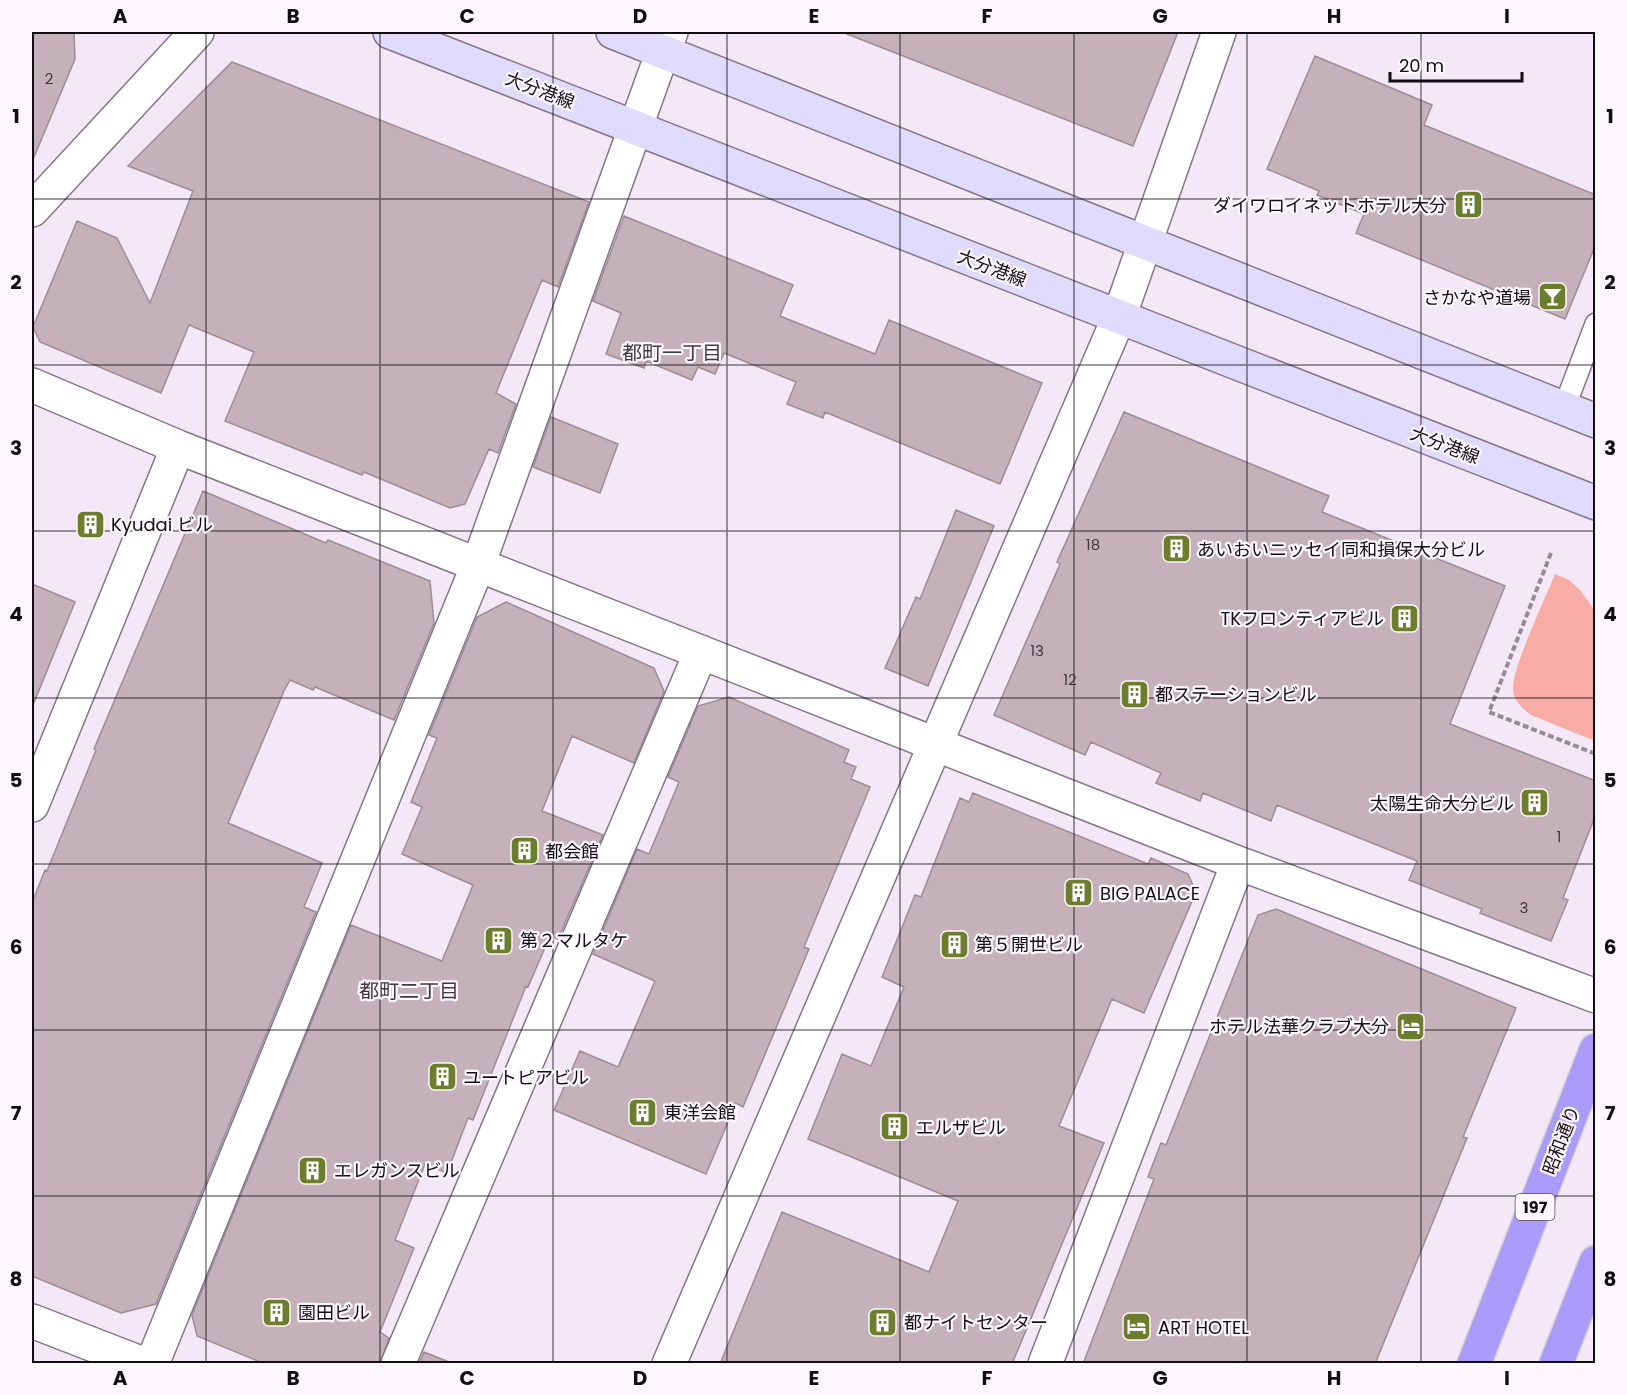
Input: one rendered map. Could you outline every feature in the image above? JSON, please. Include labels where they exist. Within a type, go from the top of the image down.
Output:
[{"type":"highway","name":"昭和通り","points":[[1474,1364],[1596,1050]]},
{"type":"highway","points":[[1556,1364],[1596,1262]]},
{"type":"main road","name":"大分港線","points":[[390,32],[1596,503]]},
{"type":"main road","points":[[613,32],[667,41],[1145,242],[1596,421]]},
{"type":"street","points":[[32,210],[197,32]]},
{"type":"street","points":[[669,1364],[1119,317],[1219,32]]},
{"type":"street","points":[[152,1364],[478,565],[667,41]]},
{"type":"street","points":[[32,385],[178,447],[1238,863],[1596,996]]},
{"type":"street","points":[[32,805],[178,447]]},
{"type":"street","points":[[398,1364],[701,652]]},
{"type":"street","points":[[1045,1364],[1238,863]]},
{"type":"street","points":[[32,1321],[143,1364]]},
{"type":"lane","points":[[1564,408],[1596,324]]},
{"type":"path","points":[[1551,553],[1489,712],[1596,754]]},
{"type":"shaded area","points":[[1555,574],[1569,580],[1581,591],[1595,611],[1595,741],[1531,715],[1519,704],[1513,693],[1518,665]]},
{"type":"building","points":[[32,32],[74,32],[75,59],[32,162]]},
{"type":"building","points":[[848,32],[1178,32],[1133,146],[847,34]]},
{"type":"building","name":"ダイワロイネットホテル大分","points":[[1315,56],[1432,105],[1424,125],[1596,195],[1596,244],[1565,319],[1356,233],[1364,214],[1317,195],[1319,191],[1267,169]]},
{"type":"building","points":[[232,62],[589,202],[558,287],[542,280],[496,393],[516,404],[498,453],[489,449],[465,504],[450,508],[364,472],[362,475],[225,421],[254,352],[189,325],[161,393],[40,342],[33,327],[77,221],[117,238],[150,303],[193,191],[128,166]]},
{"type":"building","points":[[624,216],[793,285],[780,316],[875,354],[889,320],[1042,383],[1000,484],[825,412],[823,418],[787,404],[796,382],[724,353],[715,374],[698,367],[692,380],[646,361],[644,368],[606,354],[621,313],[593,301]]},
{"type":"building","points":[[1124,412],[1329,496],[1322,512],[1505,586],[1450,724],[1596,781],[1596,814],[1563,898],[1568,900],[1551,941],[1480,913],[1482,909],[1409,880],[1417,861],[1277,805],[1271,821],[1203,793],[1200,801],[1156,783],[1161,773],[1091,742],[1085,755],[994,715],[1060,564],[1057,562]]},
{"type":"building","points":[[551,417],[618,444],[600,493],[533,467]]},
{"type":"building","points":[[203,491],[326,543],[328,540],[430,581],[434,623],[394,720],[315,687],[313,690],[290,680],[284,691],[228,823],[322,863],[304,907],[316,912],[156,1304],[121,1313],[32,1276],[32,903]]},
{"type":"building","points":[[956,510],[994,526],[928,686],[885,668],[916,597],[920,599]]},
{"type":"building","points":[[32,584],[75,602],[33,705],[32,705]]},
{"type":"building","points":[[506,602],[654,668],[664,691],[634,763],[572,736],[542,811],[603,835],[558,939],[550,936],[528,987],[526,986],[473,1120],[468,1118],[447,1173],[425,1164],[395,1240],[414,1248],[380,1332],[389,1338],[380,1364],[265,1364],[197,1336],[192,1315],[351,925],[442,961],[473,885],[402,854],[422,807],[411,802],[437,738],[429,735],[477,617]]},
{"type":"building","points":[[729,697],[849,750],[844,762],[856,767],[851,779],[870,787],[804,947],[809,949],[743,1107],[736,1103],[706,1174],[554,1110],[580,1051],[618,1067],[655,981],[593,954],[637,849],[649,854],[679,782],[668,777],[698,706]]},
{"type":"building","points":[[973,793],[1148,864],[1151,858],[1188,874],[1196,892],[1144,1013],[1112,999],[1059,1126],[1104,1143],[1012,1364],[720,1364],[782,1212],[929,1272],[958,1201],[808,1139],[842,1054],[871,1066],[904,987],[882,977],[915,895],[921,897],[960,798],[969,802]]},
{"type":"building","points":[[1276,909],[1516,1008],[1463,1137],[1467,1138],[1375,1364],[1083,1364],[1154,1179],[1148,1177],[1161,1143],[1166,1145],[1258,915]]},
{"type":"building","points":[[424,1352],[449,1362],[449,1364],[419,1364]]},
{"type":"place","name":"ダイワロイネットホテル大分","points":[[1468,205]]},
{"type":"place","name":"さかなや道場","points":[[1552,297]]},
{"type":"place","name":"Kyudai ビル","points":[[90,524]]},
{"type":"place","name":"あいおいニッセイ同和損保大分ビル","points":[[1176,549]]},
{"type":"place","name":"TKフロンティアビル","points":[[1405,618]]},
{"type":"place","name":"都ステーションビル","points":[[1134,694]]},
{"type":"place","name":"太陽生命大分ビル","points":[[1535,803]]},
{"type":"place","name":"都会館","points":[[524,851]]},
{"type":"place","name":"BIG PALACE","points":[[1079,893]]},
{"type":"place","name":"第２マルタケ","points":[[499,940]]},
{"type":"place","name":"第５開世ビル","points":[[954,944]]},
{"type":"place","name":"ホテル法華クラブ大分","points":[[1410,1026]]},
{"type":"place","name":"ユートピアビル","points":[[442,1077]]},
{"type":"place","name":"東洋会館","points":[[643,1112]]},
{"type":"place","name":"エルザビル","points":[[895,1127]]},
{"type":"place","name":"エレガンスビル","points":[[313,1170]]},
{"type":"place","name":"園田ビル","points":[[277,1312]]},
{"type":"place","name":"都ナイトセンター","points":[[883,1322]]},
{"type":"place","name":"ART HOTEL","points":[[1137,1327]]},
{"type":"district","name":"都町一丁目","points":[[672,353]]},
{"type":"district","name":"都町二丁目","points":[[409,991]]}]
